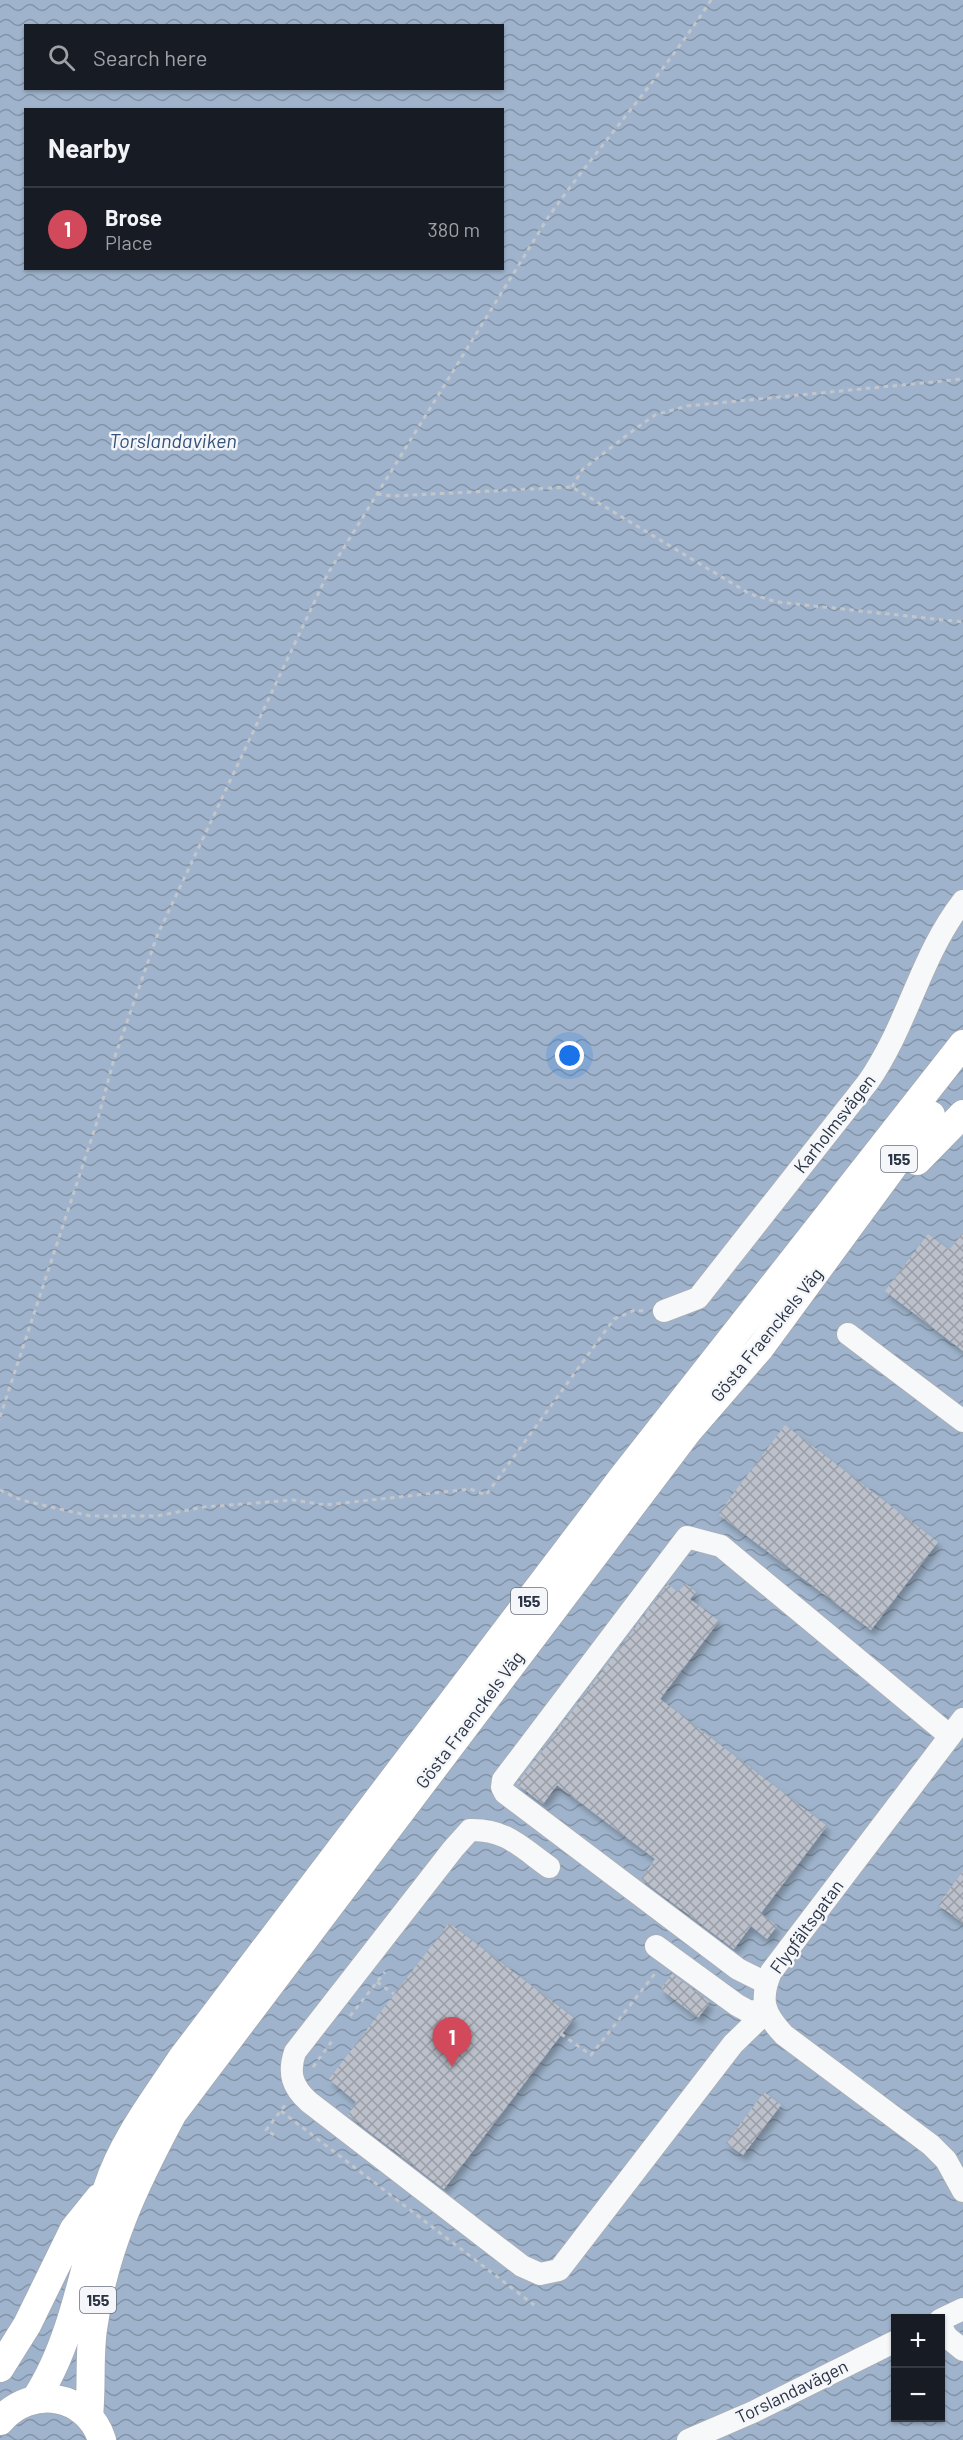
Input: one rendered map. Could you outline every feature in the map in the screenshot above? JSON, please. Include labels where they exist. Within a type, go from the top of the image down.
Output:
[{"type":"main road","name":"Gösta Fraenckels Väg","points":[[36,2398],[60,2356],[108,2187],[126,2148],[182,2058],[622,1478],[963,1044]]},
{"type":"main road","name":"Gösta Fraenckels Väg","points":[[96,2428],[93,2330],[106,2265],[133,2188],[173,2113],[688,1431],[760,1348],[838,1245],[917,1133],[963,1075]]},
{"type":"main road","points":[[838,1245],[869,1220],[928,1147],[963,1114]]},
{"type":"main road","name":"Gösta Fraenckels Väg","points":[[0,2368],[27,2325],[74,2229],[108,2187]]},
{"type":"main road","points":[[0,2421],[12,2409],[36,2398]]},
{"type":"main road","name":"155","points":[[36,2398],[65,2400],[96,2428]]},
{"type":"street","name":"Karholmsvägen","points":[[664,1311],[698,1299],[868,1082],[888,1052],[926,960],[963,901]]},
{"type":"street","points":[[848,1334],[963,1421]]},
{"type":"street","points":[[766,1983],[738,1969],[505,1793],[502,1787],[511,1770],[687,1537],[721,1546],[957,1727]]},
{"type":"street","name":"Flygfältsgatan","points":[[766,2012],[766,1983],[771,1972],[957,1727]]},
{"type":"street","points":[[549,1868],[508,1838],[491,1829],[470,1830],[295,2052],[290,2068],[296,2091],[522,2266],[540,2274],[559,2270],[733,2044],[766,2012]]},
{"type":"street","points":[[663,1950],[737,2005],[748,2011],[766,2012],[784,2035],[931,2145],[946,2160],[963,2191]]},
{"type":"street","points":[[945,2318],[963,2309]]},
{"type":"street","points":[[945,2334],[963,2350]]},
{"type":"street","name":"Torslandavägen","points":[[688,2440],[753,2412],[891,2343]]},
{"type":"path","points":[[0,1417],[97,1122],[114,1059],[157,936],[327,575],[376,494],[417,434],[549,216],[583,168],[652,84],[711,0]]},
{"type":"path","points":[[572,487],[582,470],[655,415],[687,406],[963,379]]},
{"type":"path","points":[[376,494],[392,496],[572,487],[750,594],[777,602],[963,622]]},
{"type":"path","points":[[0,1490],[21,1500],[101,1516],[157,1516],[204,1507],[293,1500],[326,1504],[470,1489],[486,1495],[614,1319],[635,1310],[664,1311]]},
{"type":"path","points":[[561,2034],[591,2055],[663,1950]]},
{"type":"path","points":[[377,1982],[394,1994]]},
{"type":"path","points":[[281,2110],[534,2305]]},
{"type":"water","name":"Torslandaviken","points":[[0,0],[963,0],[963,2440],[0,2440]]},
{"type":"building","points":[[963,1233],[963,1351],[885,1291],[928,1234],[949,1250]]},
{"type":"building","points":[[785,1425],[938,1542],[871,1630],[718,1514]]},
{"type":"building","points":[[685,1583],[696,1592],[690,1599],[719,1621],[660,1699],[827,1826],[761,1913],[777,1926],[767,1939],[751,1926],[734,1949],[641,1879],[655,1859],[557,1785],[543,1804],[517,1784],[668,1584],[678,1592]]},
{"type":"building","points":[[963,1871],[963,1923],[938,1905]]},
{"type":"building","points":[[449,1923],[574,2018],[444,2189],[348,2115],[356,2102],[329,2079]]},
{"type":"building","points":[[672,1974],[710,2002],[698,2018],[661,1989]]},
{"type":"building","points":[[764,2092],[781,2105],[743,2155],[726,2143]]},
{"type":"place","name":"Brose","points":[[452,2067]]}]
